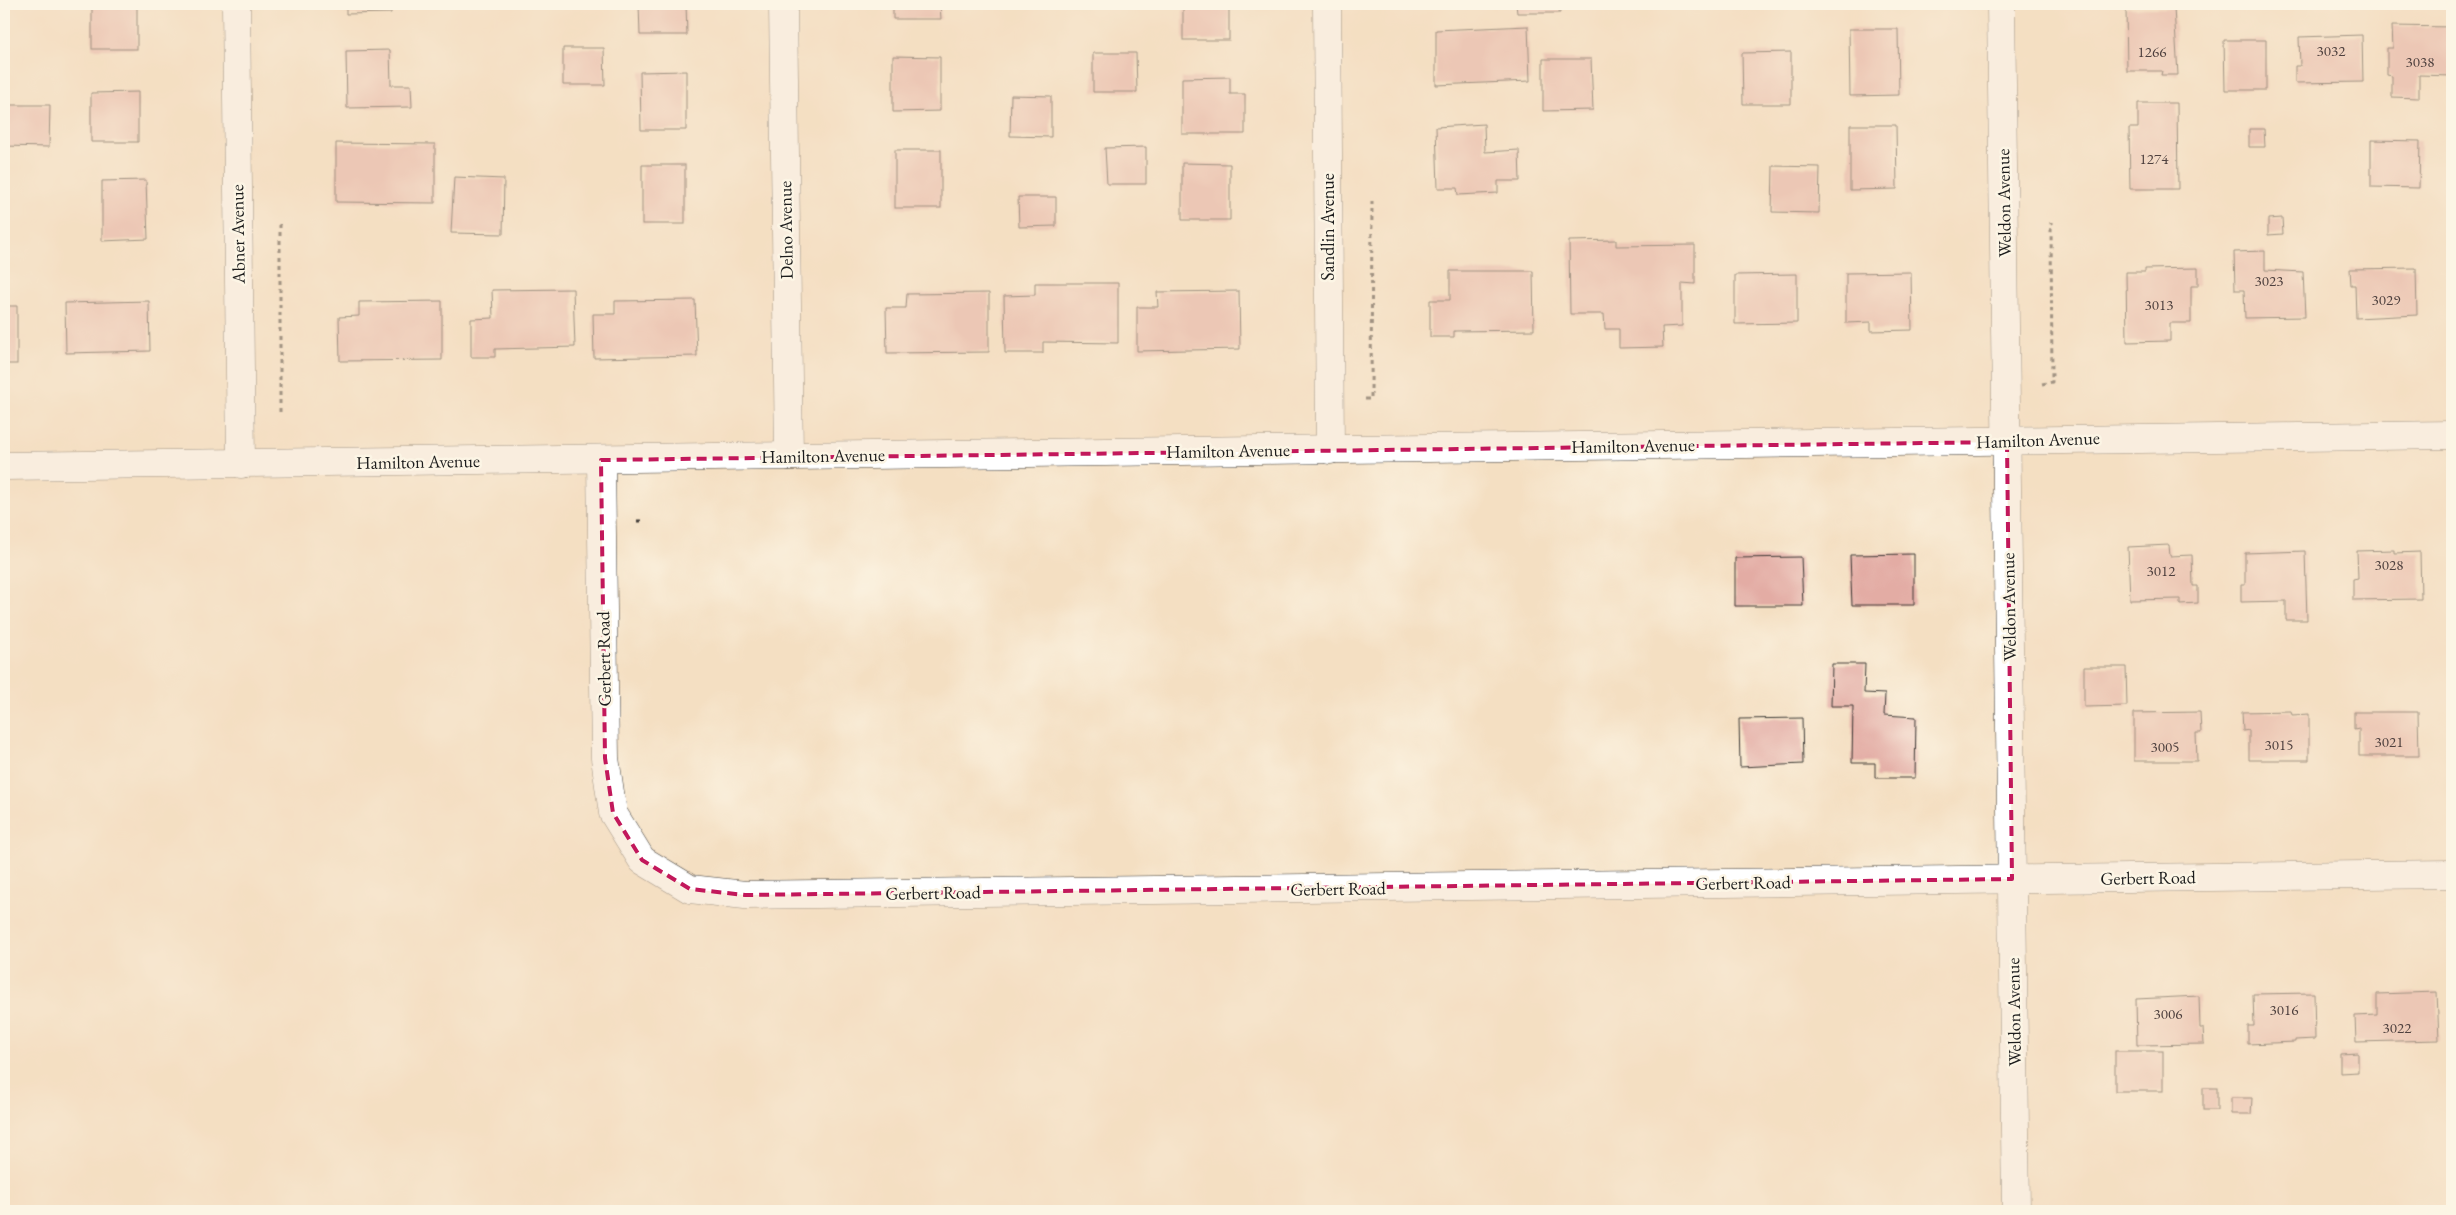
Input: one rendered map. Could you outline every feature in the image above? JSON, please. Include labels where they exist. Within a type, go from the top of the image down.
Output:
[{"type":"street","name":"Abner Avenue","points":[[236,4],[241,464]]},
{"type":"street","name":"Delno Avenue","points":[[783,4],[789,456]]},
{"type":"street","name":"Sandlin Avenue","points":[[1327,4],[1330,450]]},
{"type":"street","name":"Weldon Avenue","points":[[2001,4],[2016,1211]]},
{"type":"street","name":"Hamilton Avenue","points":[[4,466],[2007,442],[2102,438],[2452,434]]},
{"type":"street","name":"Gerbert Road","points":[[601,460],[605,758],[613,813],[642,860],[690,889],[745,895],[2452,874]]},
{"type":"path","points":[[1371,399],[1372,201]]},
{"type":"path","points":[[280,222],[280,412]]},
{"type":"path","points":[[2051,222],[2052,382]]},
{"type":"highlighted area","points":[[2007,442],[2012,879],[745,895],[690,889],[642,860],[613,813],[605,758],[601,460]]},
{"type":"building","points":[[92,4],[137,4],[137,49],[92,49]]},
{"type":"building","points":[[346,4],[391,4],[391,13],[346,14]]},
{"type":"building","points":[[639,4],[686,4],[687,35],[640,35]]},
{"type":"building","points":[[893,4],[940,4],[941,19],[893,19]]},
{"type":"building","points":[[1183,4],[1229,4],[1229,40],[1183,40]]},
{"type":"building","points":[[1516,4],[1560,4],[1560,13],[1517,13]]},
{"type":"building","points":[[2126,8],[2174,8],[2178,75],[2161,75],[2162,71],[2127,71]]},
{"type":"building","points":[[1528,26],[1530,81],[1436,85],[1436,30]]},
{"type":"building","points":[[2392,26],[2452,27],[2452,76],[2419,75],[2419,98],[2392,97],[2392,76],[2387,75],[2387,48],[2393,48]]},
{"type":"building","points":[[1849,29],[1898,29],[1899,95],[1850,96]]},
{"type":"building","points":[[2362,35],[2363,82],[2295,83],[2295,66],[2300,66],[2299,37]]},
{"type":"building","points":[[2224,40],[2266,40],[2266,90],[2225,90]]},
{"type":"building","points":[[563,48],[604,48],[605,85],[563,85]]},
{"type":"building","points":[[390,50],[391,85],[411,85],[412,107],[347,108],[346,51]]},
{"type":"building","points":[[1791,52],[1791,104],[1743,104],[1742,53]]},
{"type":"building","points":[[1093,53],[1136,53],[1137,92],[1093,92]]},
{"type":"building","points":[[893,56],[940,57],[940,111],[893,112]]},
{"type":"building","points":[[1543,59],[1591,59],[1593,110],[1543,111]]},
{"type":"building","points":[[686,71],[686,130],[641,130],[640,72]]},
{"type":"building","points":[[1230,77],[1230,94],[1245,94],[1245,134],[1182,134],[1182,78]]},
{"type":"building","points":[[138,92],[138,142],[91,142],[91,93]]},
{"type":"building","points":[[1011,95],[1051,96],[1051,137],[1010,136]]},
{"type":"building","points":[[2138,103],[2177,103],[2178,189],[2130,189],[2129,128],[2138,128]]},
{"type":"building","points":[[4,105],[50,105],[49,147],[4,146]]},
{"type":"building","points":[[1484,124],[1485,152],[1519,150],[1520,181],[1498,181],[1498,193],[1458,195],[1457,188],[1438,188],[1436,127]]},
{"type":"building","points":[[1850,125],[1896,125],[1897,189],[1850,190]]},
{"type":"building","points":[[2249,129],[2264,129],[2265,147],[2249,147]]},
{"type":"building","points":[[2371,140],[2420,141],[2419,188],[2371,187]]},
{"type":"building","points":[[336,143],[435,144],[435,203],[336,202]]},
{"type":"building","points":[[1146,147],[1146,184],[1107,184],[1105,148]]},
{"type":"building","points":[[895,150],[941,150],[941,208],[895,208]]},
{"type":"building","points":[[1182,163],[1230,164],[1230,220],[1182,220]]},
{"type":"building","points":[[642,165],[685,165],[685,224],[642,224]]},
{"type":"building","points":[[1773,166],[1820,167],[1819,213],[1772,212]]},
{"type":"building","points":[[454,177],[504,179],[503,234],[451,233]]},
{"type":"building","points":[[146,180],[148,239],[102,241],[102,181]]},
{"type":"building","points":[[1018,197],[1056,197],[1056,226],[1019,227]]},
{"type":"building","points":[[2282,218],[2283,234],[2268,235],[2268,219]]},
{"type":"building","points":[[1616,240],[1616,246],[1695,245],[1695,284],[1682,283],[1682,326],[1662,327],[1663,347],[1619,348],[1619,329],[1605,329],[1604,314],[1570,314],[1569,241]]},
{"type":"building","points":[[2265,251],[2265,270],[2303,272],[2305,317],[2245,318],[2244,290],[2235,290],[2234,252]]},
{"type":"building","points":[[2198,268],[2198,286],[2191,286],[2191,323],[2170,323],[2170,341],[2127,342],[2126,272],[2145,272],[2145,269]]},
{"type":"building","points":[[2416,268],[2417,315],[2356,318],[2355,285],[2351,285],[2350,269]]},
{"type":"building","points":[[1450,271],[1533,271],[1534,330],[1454,331],[1454,337],[1430,337],[1430,300],[1450,300]]},
{"type":"building","points":[[1911,272],[1912,330],[1871,331],[1871,322],[1846,323],[1846,273]]},
{"type":"building","points":[[1797,274],[1797,323],[1735,324],[1735,275]]},
{"type":"building","points":[[1035,283],[1118,283],[1118,343],[1043,342],[1043,353],[1005,353],[1004,296],[1035,295]]},
{"type":"building","points":[[573,289],[575,347],[495,349],[495,357],[471,357],[471,319],[493,318],[492,290]]},
{"type":"building","points":[[1239,291],[1240,349],[1137,351],[1137,307],[1158,307],[1157,292]]},
{"type":"building","points":[[989,293],[989,352],[887,353],[886,308],[906,308],[907,294]]},
{"type":"building","points":[[695,300],[697,356],[594,358],[593,314],[615,314],[615,301]]},
{"type":"building","points":[[149,301],[150,351],[66,353],[65,303]]},
{"type":"building","points":[[442,301],[442,360],[340,361],[339,317],[359,316],[359,302]]},
{"type":"building","points":[[4,306],[17,306],[17,364],[4,364]]},
{"type":"building","points":[[2169,545],[2170,556],[2192,555],[2193,586],[2198,586],[2198,603],[2180,604],[2180,599],[2130,600],[2128,547]]},
{"type":"building","points":[[2394,550],[2394,553],[2420,552],[2421,599],[2353,600],[2353,579],[2358,578],[2357,551]]},
{"type":"building","points":[[2305,551],[2307,620],[2286,620],[2286,601],[2241,602],[2241,585],[2245,585],[2245,553]]},
{"type":"building","points":[[1914,554],[1914,605],[1852,605],[1850,555]]},
{"type":"building","points":[[1801,557],[1803,606],[1735,606],[1735,558]]},
{"type":"building","points":[[1832,664],[1865,664],[1864,693],[1885,694],[1884,715],[1916,717],[1915,778],[1875,778],[1875,763],[1852,763],[1853,706],[1831,706]]},
{"type":"building","points":[[2084,667],[2126,667],[2127,706],[2084,707]]},
{"type":"building","points":[[2291,711],[2292,715],[2309,714],[2309,760],[2249,760],[2249,730],[2243,731],[2242,712]]},
{"type":"building","points":[[2200,712],[2201,733],[2196,733],[2197,761],[2134,761],[2134,713]]},
{"type":"building","points":[[2354,712],[2418,712],[2419,756],[2359,756],[2359,728],[2354,729]]},
{"type":"building","points":[[1802,718],[1803,764],[1740,767],[1739,719]]},
{"type":"building","points":[[2437,992],[2439,1040],[2356,1042],[2355,1016],[2377,1015],[2377,994]]},
{"type":"building","points":[[2314,993],[2315,1039],[2295,1040],[2295,1042],[2248,1044],[2248,1026],[2254,1026],[2253,994]]},
{"type":"building","points":[[2199,996],[2200,1028],[2203,1028],[2204,1044],[2137,1045],[2136,999]]},
{"type":"building","points":[[2115,1051],[2163,1051],[2163,1091],[2115,1091]]},
{"type":"building","points":[[2358,1053],[2358,1072],[2340,1073],[2340,1054]]},
{"type":"building","points":[[2203,1088],[2217,1088],[2217,1110],[2203,1110]]},
{"type":"building","points":[[2231,1098],[2252,1098],[2251,1114],[2231,1114]]}]
